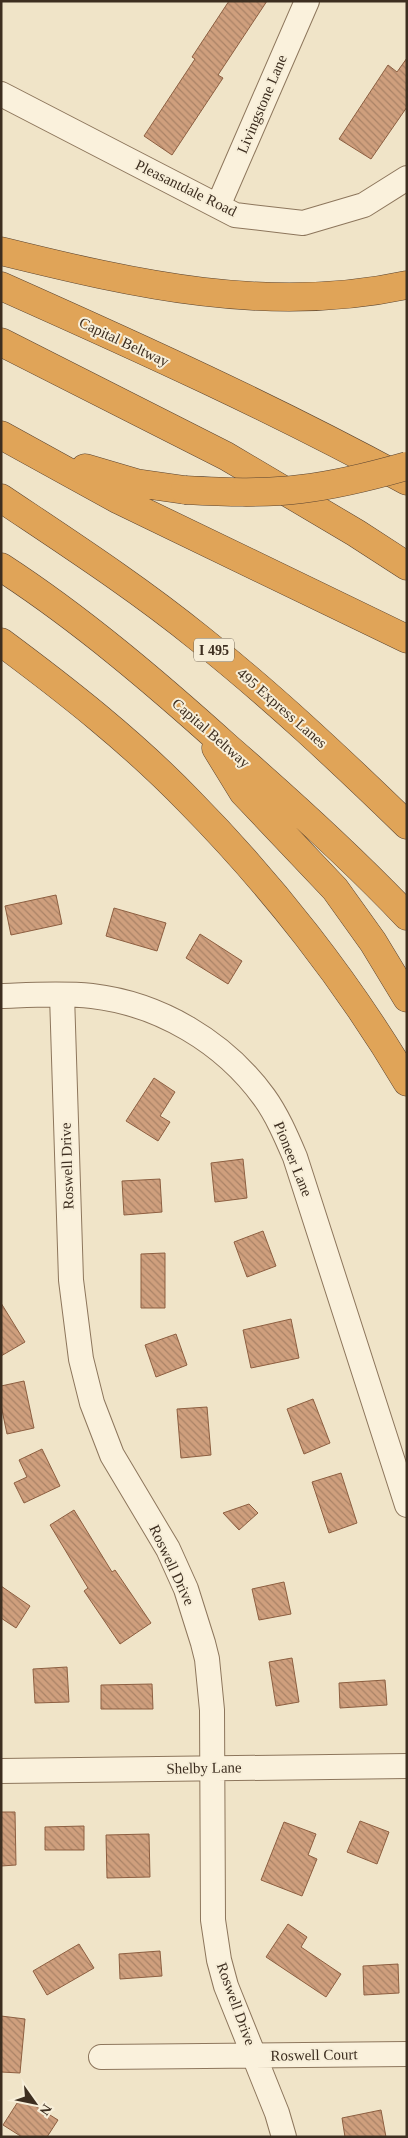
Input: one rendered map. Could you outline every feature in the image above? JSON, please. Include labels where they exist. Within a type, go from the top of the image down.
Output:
[{"type":"highway","points":[[1,251],[146,284],[212,294],[281,297],[334,296],[407,285]]},
{"type":"highway","name":"Capital Beltway","points":[[1,286],[135,346],[277,414],[407,481]]},
{"type":"highway","points":[[1,342],[226,456],[356,533],[407,566]]},
{"type":"highway","points":[[1,434],[96,472],[136,483],[185,490],[243,492],[300,489],[358,479],[407,466]]},
{"type":"highway","points":[[1,434],[119,500],[407,639]]},
{"type":"highway","name":"495 Express Lanes","points":[[1,498],[134,588],[198,637],[276,702],[341,760],[407,825]]},
{"type":"highway","name":"Capital Beltway","points":[[1,567],[127,661],[203,725],[317,826],[407,916]]},
{"type":"highway","points":[[1,642],[114,731],[181,793],[224,838],[281,905],[337,978],[407,1082]]},
{"type":"highway","points":[[203,725],[243,792],[335,889],[372,942],[407,998]]},
{"type":"street","name":"Livingstone Lane","points":[[218,206],[307,1]]},
{"type":"street","name":"Pleasantdale Road","points":[[1,94],[235,215],[303,222],[364,205],[407,178]]},
{"type":"street","name":"Roswell Drive","points":[[62,995],[72,1280],[81,1359],[92,1403],[112,1455],[168,1549],[186,1588],[207,1659],[211,1702],[213,1768],[213,1920],[226,1986],[277,2113],[284,2137]]},
{"type":"street","name":"Pioneer Lane","points":[[1,996],[92,996],[126,1003],[159,1013],[189,1028],[217,1048],[243,1071],[264,1098],[282,1126],[295,1157],[407,1505]]},
{"type":"street","name":"Shelby Lane","points":[[1,1771],[407,1766]]},
{"type":"street","name":"Roswell Court","points":[[100,2057],[407,2054]]},
{"type":"building","points":[[229,1],[267,1],[218,75],[223,78],[172,155],[144,136],[195,59],[192,57]]},
{"type":"building","points":[[407,58],[407,107],[371,159],[339,139],[388,65],[397,72]]},
{"type":"building","points":[[56,895],[62,924],[11,935],[5,906]]},
{"type":"building","points":[[114,908],[166,923],[157,951],[106,936]]},
{"type":"building","points":[[200,934],[242,961],[228,984],[186,958]]},
{"type":"building","points":[[154,1078],[175,1092],[160,1116],[170,1122],[158,1141],[126,1121]]},
{"type":"building","points":[[243,1159],[247,1198],[215,1202],[211,1163]]},
{"type":"building","points":[[160,1179],[162,1212],[124,1215],[122,1181]]},
{"type":"building","points":[[263,1231],[276,1266],[247,1277],[234,1242]]},
{"type":"building","points":[[165,1253],[165,1308],[141,1308],[141,1254]]},
{"type":"building","points":[[1,1303],[25,1342],[1,1356]]},
{"type":"building","points":[[291,1319],[299,1358],[251,1368],[243,1330]]},
{"type":"building","points":[[176,1334],[187,1365],[156,1377],[145,1345]]},
{"type":"building","points":[[24,1381],[34,1428],[7,1434],[1,1405],[1,1386]]},
{"type":"building","points":[[313,1399],[330,1443],[304,1454],[287,1409]]},
{"type":"building","points":[[207,1407],[211,1455],[181,1458],[177,1409]]},
{"type":"building","points":[[42,1449],[60,1486],[24,1503],[14,1483],[27,1477],[19,1460]]},
{"type":"building","points":[[341,1473],[357,1523],[329,1533],[312,1482]]},
{"type":"building","points":[[249,1504],[258,1513],[239,1530],[223,1513]]},
{"type":"building","points":[[74,1510],[112,1572],[115,1570],[151,1623],[120,1644],[84,1591],[88,1588],[50,1525]]},
{"type":"building","points":[[284,1582],[291,1614],[259,1620],[252,1589]]},
{"type":"building","points":[[1,1586],[30,1606],[16,1628],[1,1618]]},
{"type":"building","points":[[292,1658],[299,1702],[276,1706],[269,1662]]},
{"type":"building","points":[[67,1667],[69,1702],[35,1703],[33,1669]]},
{"type":"building","points":[[385,1680],[387,1705],[340,1708],[339,1683]]},
{"type":"building","points":[[152,1684],[153,1709],[101,1709],[101,1685]]},
{"type":"building","points":[[1,1812],[15,1812],[16,1865],[1,1866]]},
{"type":"building","points":[[360,1821],[389,1832],[377,1864],[347,1852]]},
{"type":"building","points":[[284,1822],[316,1834],[308,1855],[317,1859],[302,1896],[261,1880]]},
{"type":"building","points":[[84,1826],[84,1850],[45,1850],[45,1827]]},
{"type":"building","points":[[149,1834],[150,1877],[107,1878],[106,1835]]},
{"type":"building","points":[[288,1924],[307,1937],[301,1947],[341,1974],[326,1997],[266,1957]]},
{"type":"building","points":[[79,1944],[94,1968],[47,1995],[33,1971]]},
{"type":"building","points":[[160,1951],[162,1976],[120,1979],[119,1954]]},
{"type":"building","points":[[398,1964],[399,1993],[364,1995],[363,1966]]},
{"type":"building","points":[[1,2016],[25,2019],[20,2073],[1,2072]]},
{"type":"building","points":[[21,2097],[58,2120],[47,2137],[22,2137],[3,2125]]},
{"type":"building","points":[[381,2110],[386,2137],[345,2137],[342,2118]]}]
